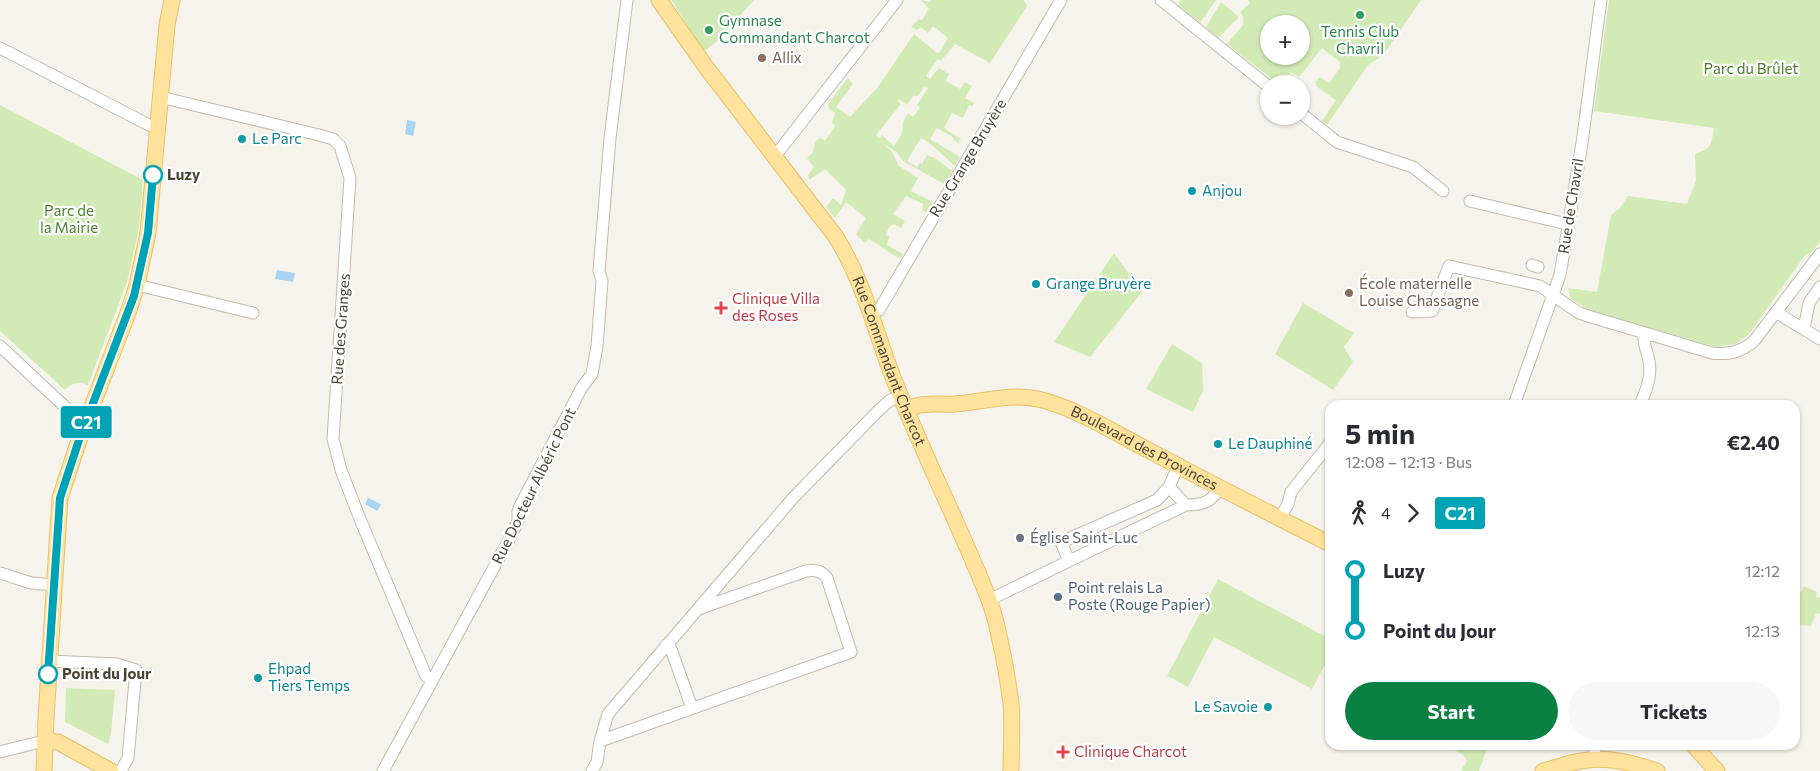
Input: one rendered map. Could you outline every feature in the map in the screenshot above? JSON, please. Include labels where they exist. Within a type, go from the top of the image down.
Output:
[{"type":"main road","points":[[44,771],[44,741],[60,498],[137,285],[148,233],[167,25],[172,0]]},
{"type":"main road","name":"Rue Commandant Charcot","points":[[659,0],[706,67],[836,237],[850,260],[872,314],[892,375],[944,493],[988,600],[999,635],[1011,704],[1011,771]]},
{"type":"main road","name":"Boulevard des Provinces","points":[[892,375],[908,393],[948,405]]},
{"type":"main road","name":"Boulevard des Provinces","points":[[909,416],[917,405],[948,405],[998,397],[1037,399],[1054,404],[1325,541]]},
{"type":"main road","points":[[44,741],[58,742],[111,771]]},
{"type":"main road","points":[[1697,750],[1717,771]]},
{"type":"main road","points":[[1543,771],[1581,760],[1595,752],[1657,771]]},
{"type":"street","name":"Rue Docteur Albéric Pont","points":[[383,771],[432,679],[437,675],[511,536],[518,521],[520,506],[582,387],[592,374],[597,346],[602,281],[599,271],[610,138],[627,0]]},
{"type":"street","points":[[775,156],[897,0]]},
{"type":"street","name":"Rue Grange Bruyère","points":[[872,314],[878,310],[1061,0]]},
{"type":"street","points":[[1161,0],[1260,80]]},
{"type":"street","name":"Rue de Chavril","points":[[1516,400],[1560,275],[1582,143],[1601,0]]},
{"type":"street","points":[[0,48],[144,122],[157,126]]},
{"type":"street","name":"Rue des Granges","points":[[160,97],[319,135],[333,139],[340,146],[350,178],[333,439],[341,470],[360,519],[426,676],[432,679]]},
{"type":"street","points":[[1310,120],[1337,142],[1412,167],[1443,191]]},
{"type":"street","points":[[1470,201],[1567,224]]},
{"type":"street","points":[[1412,312],[1432,311],[1449,266],[1540,286],[1579,313],[1712,353],[1731,354],[1754,341],[1820,254]]},
{"type":"street","points":[[137,285],[253,313]]},
{"type":"street","points":[[1804,329],[1809,303],[1820,287]]},
{"type":"street","points":[[1777,313],[1820,339]]},
{"type":"street","points":[[1642,400],[1650,381],[1644,333]]},
{"type":"street","points":[[0,346],[76,417],[86,422]]},
{"type":"street","points":[[592,771],[597,762],[600,741],[608,714],[793,498],[879,410],[889,401],[901,395]]},
{"type":"street","points":[[1280,518],[1288,504],[1291,492],[1325,449]]},
{"type":"street","points":[[1288,504],[1295,498],[1325,459]]},
{"type":"street","points":[[1069,561],[1061,542],[1161,498],[1169,487],[1178,466]]},
{"type":"street","points":[[1169,487],[1186,505]]},
{"type":"street","points":[[988,600],[1186,505],[1197,506],[1208,502],[1215,496],[1220,487]]},
{"type":"street","points":[[1161,498],[1168,504],[1170,514]]},
{"type":"street","points":[[600,741],[851,652],[826,578],[824,574],[815,570],[806,571],[697,609]]},
{"type":"street","points":[[0,573],[31,583],[55,586]]},
{"type":"street","points":[[666,645],[671,649],[692,708]]},
{"type":"street","points":[[49,661],[117,664],[136,670],[128,758],[121,771]]},
{"type":"street","points":[[0,752],[44,741]]},
{"type":"green space","name":"Gymnase Commandant Charcot","points":[[671,0],[754,0],[715,43],[704,51]]},
{"type":"green space","points":[[920,0],[930,2],[931,0],[1024,0],[1027,6],[990,63],[955,44],[941,61],[938,59],[926,76],[930,79],[939,68],[949,74],[946,81],[960,89],[965,82],[972,86],[965,98],[974,103],[972,106],[969,105],[963,118],[952,113],[944,128],[961,139],[958,143],[953,137],[937,128],[930,139],[960,157],[955,166],[921,138],[907,161],[917,167],[920,163],[922,164],[927,155],[935,158],[952,171],[946,185],[903,161],[897,152],[884,144],[892,152],[899,166],[918,178],[911,191],[933,202],[928,213],[922,210],[923,204],[906,196],[893,214],[905,221],[901,228],[894,224],[889,227],[886,235],[889,236],[887,245],[903,254],[900,259],[869,239],[865,243],[856,234],[866,218],[846,202],[835,218],[826,207],[833,198],[841,205],[846,190],[825,169],[809,180],[808,175],[814,167],[807,158],[813,152],[815,142],[820,138],[825,141],[835,126],[832,122],[835,113],[829,108],[828,104],[848,78],[853,84],[836,107],[850,117],[878,87],[914,34],[937,53],[940,52],[948,38],[933,26],[928,33],[921,27],[917,30],[911,27],[919,19],[922,20],[929,8]],"holes":[[[924,87],[928,88],[917,105],[920,108],[913,117],[908,113],[903,122],[902,134],[894,146],[882,135],[879,139],[876,135],[901,104],[898,101],[899,99],[907,105],[913,96],[918,96]]]},
{"type":"green space","points":[[1181,0],[1216,0],[1200,23],[1178,5]]},
{"type":"green space","points":[[1248,0],[1421,0],[1384,54],[1381,53],[1379,58],[1368,65],[1327,125],[1322,121],[1336,100],[1317,87],[1315,82],[1320,77],[1329,83],[1340,68],[1340,62],[1322,48],[1310,63],[1310,15],[1260,15],[1260,65],[1309,65],[1301,75],[1291,72],[1289,75],[1267,75],[1227,44],[1243,25],[1243,16],[1240,12],[1250,3]]},
{"type":"green space","name":"Parc du Brûlet","points":[[1609,0],[1820,0],[1820,242],[1810,254],[1806,254],[1749,334],[1735,344],[1716,347],[1589,310],[1571,299],[1568,288],[1597,292],[1611,215],[1620,208],[1628,196],[1687,204],[1696,181],[1695,154],[1708,148],[1714,128],[1594,111]]},
{"type":"green space","points":[[1221,2],[1239,17],[1218,38],[1206,27]]},
{"type":"green space","name":"Parc de la Mairie","points":[[0,105],[143,180],[139,228],[127,282],[88,385],[75,383],[65,390],[0,331]]},
{"type":"green space","points":[[1114,253],[1142,292],[1090,357],[1054,342]]},
{"type":"green space","points":[[1303,303],[1354,333],[1344,347],[1353,362],[1333,390],[1275,354]]},
{"type":"green space","points":[[1172,344],[1202,363],[1203,391],[1193,412],[1146,389]]},
{"type":"green space","points":[[1218,579],[1325,636],[1325,664],[1312,689],[1214,637],[1188,687],[1167,676]]},
{"type":"green space","points":[[1804,586],[1817,592],[1816,598],[1820,597],[1820,614],[1816,613],[1811,626],[1800,625],[1800,593]]},
{"type":"green space","points":[[66,688],[115,690],[111,734],[108,744],[65,722]]},
{"type":"green space","points":[[1454,750],[1486,750],[1479,771],[1461,771],[1467,761],[1463,755]]},
{"type":"water","points":[[407,120],[416,122],[413,136],[405,134]]},
{"type":"water","points":[[277,270],[295,273],[293,282],[275,279]]},
{"type":"water","points":[[368,498],[381,504],[377,511],[365,504]]},
{"type":"bus line","name":"C21","points":[[48,674],[53,625],[60,498],[79,440],[134,296],[148,233],[153,175]]},
{"type":"place","name":"Tennis Club Chavril","points":[[1360,15]]},
{"type":"place","name":"Gymnase Commandant Charcot","points":[[709,30]]},
{"type":"place","name":"Allix","points":[[762,58]]},
{"type":"place","name":"Le Parc","points":[[242,139]]},
{"type":"place","name":"Luzy","points":[[153,175]]},
{"type":"place","name":"Anjou","points":[[1192,191]]},
{"type":"place","name":"Grange Bruyère","points":[[1036,284]]},
{"type":"place","name":"École maternelle Louise Chassagne","points":[[1349,293]]},
{"type":"place","name":"Clinique Villa des Roses","points":[[721,308]]},
{"type":"place","name":"Le Dauphiné","points":[[1218,444]]},
{"type":"place","name":"Église Saint-Luc","points":[[1020,538]]},
{"type":"place","name":"Point relais La Poste (Rouge Papier)","points":[[1058,597]]},
{"type":"place","name":"Point du Jour","points":[[48,674]]},
{"type":"place","name":"Ehpad Tiers Temps","points":[[258,678]]},
{"type":"place","name":"Le Savoie","points":[[1268,707]]},
{"type":"place","name":"Clinique Charcot","points":[[1063,752]]}]
